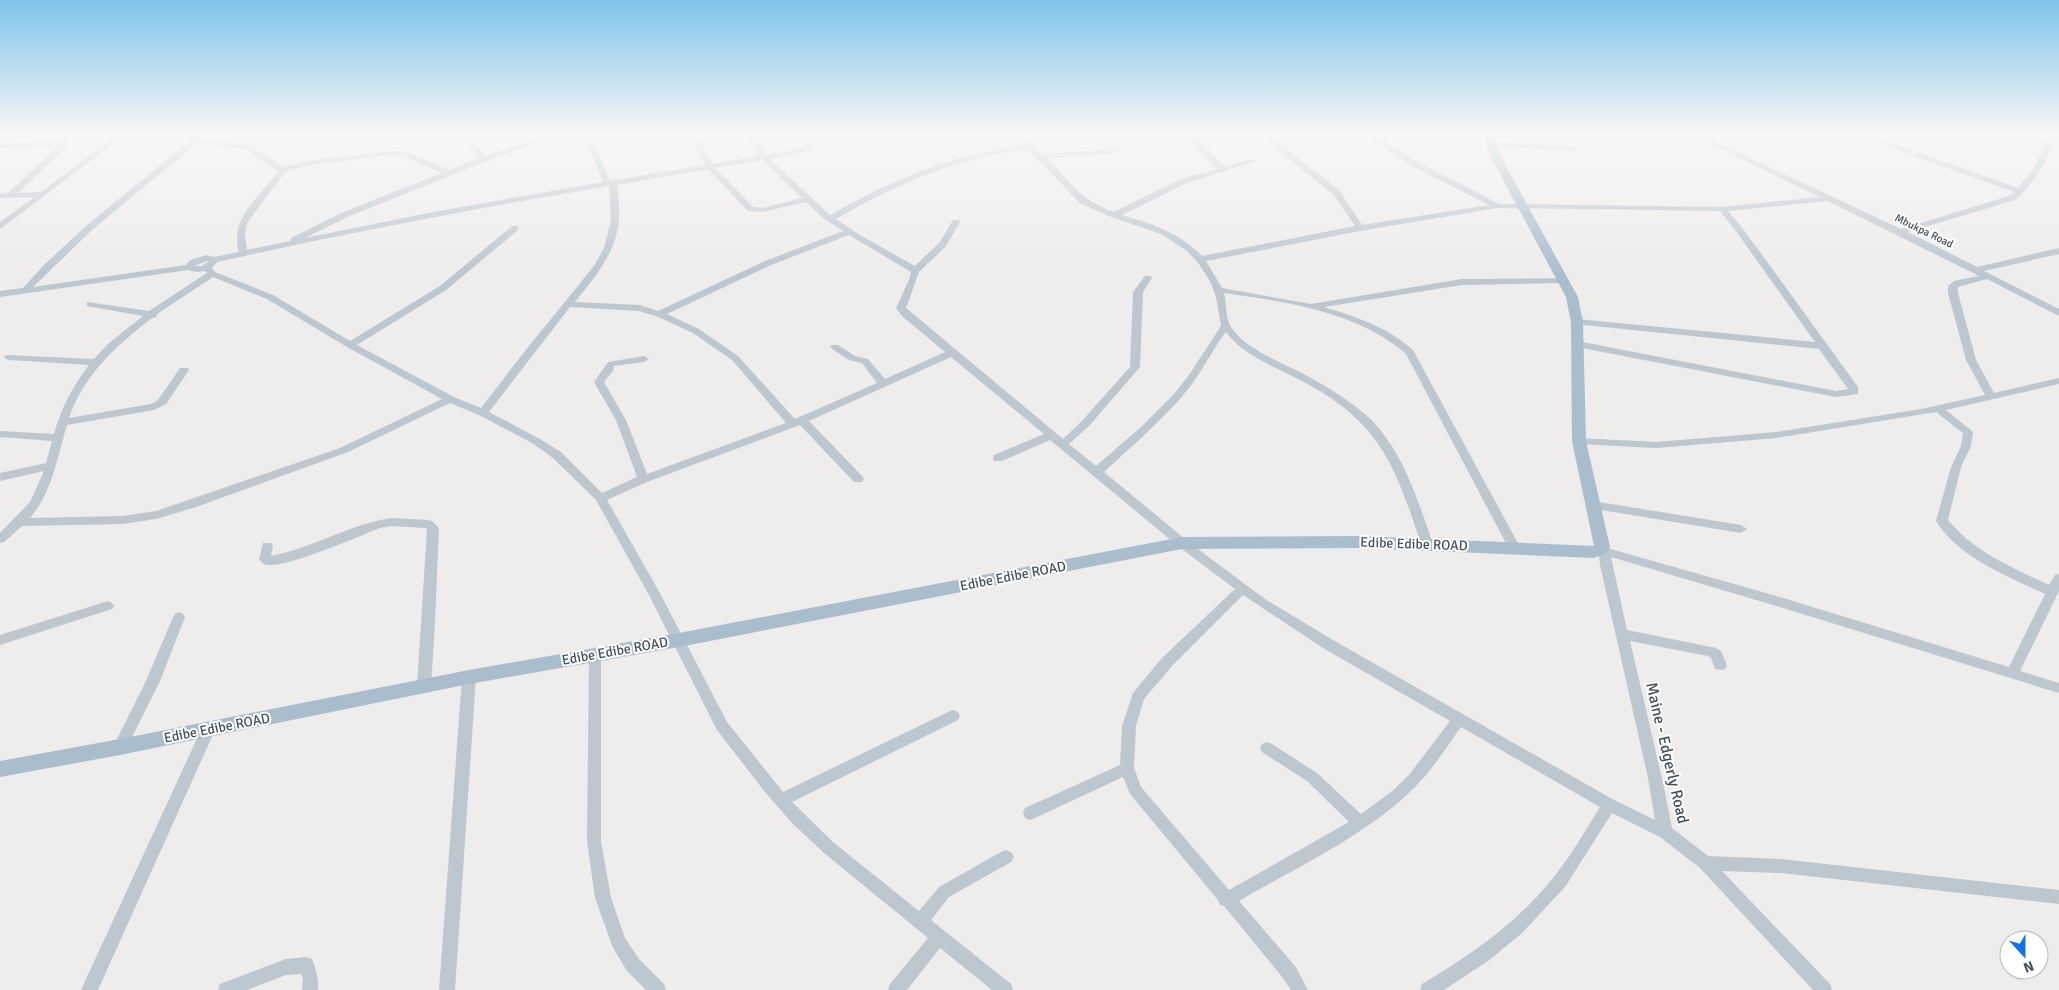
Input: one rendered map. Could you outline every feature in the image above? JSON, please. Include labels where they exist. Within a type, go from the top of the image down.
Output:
[{"type":"main road","points":[[1510,181],[1572,297],[1577,322],[1579,441],[1602,551]]},
{"type":"main road","name":"Edibe Edibe ROAD","points":[[0,769],[208,730],[469,677],[679,640],[1182,543],[1360,542],[1602,551]]},
{"type":"street","points":[[11,195],[26,181]]},
{"type":"street","points":[[0,226],[59,181]]},
{"type":"street","points":[[27,288],[96,221],[145,181]]},
{"type":"street","points":[[244,253],[240,235],[242,225],[275,181]]},
{"type":"street","points":[[289,244],[304,233],[428,181]]},
{"type":"street","points":[[0,539],[20,522],[35,503],[50,466],[69,403],[96,362],[211,267],[244,253],[621,181]]},
{"type":"street","points":[[725,181],[754,210],[762,210],[807,199]]},
{"type":"street","points":[[788,181],[830,219],[915,271]]},
{"type":"street","points":[[830,219],[862,200],[906,181]]},
{"type":"street","points":[[1064,181],[1085,202],[1172,236],[1200,259],[1219,290],[1226,326],[1244,344],[1340,398],[1369,422],[1381,436],[1403,476],[1427,544]]},
{"type":"street","points":[[1117,214],[1184,181]]},
{"type":"street","points":[[1323,181],[1332,188],[1360,228]]},
{"type":"street","points":[[1449,181],[1497,206]]},
{"type":"street","name":"Mbukpa Road","points":[[1796,181],[1990,276],[2059,313]]},
{"type":"street","points":[[1990,181],[2020,192]]},
{"type":"street","points":[[1901,232],[2006,200],[2020,192],[2027,181]]},
{"type":"street","points":[[483,413],[528,353],[570,304],[598,266],[608,248],[615,220],[610,183]]},
{"type":"street","points":[[0,196],[42,194]]},
{"type":"street","points":[[1200,259],[1360,228],[1497,206],[1722,209],[1832,198]]},
{"type":"street","points":[[1577,344],[1836,394],[1854,392],[1853,387],[1741,232],[1722,209]]},
{"type":"street","points":[[956,222],[948,240],[941,249],[915,271],[914,278],[903,298],[901,308],[918,326],[1182,543],[1242,588],[1328,644],[1609,805],[1665,832]]},
{"type":"street","points":[[350,345],[443,288],[515,228]]},
{"type":"street","points":[[659,314],[768,263],[849,232]]},
{"type":"street","points":[[1976,270],[2059,251]]},
{"type":"street","points":[[12,292],[83,276],[193,264]]},
{"type":"street","points":[[193,264],[194,269],[211,267],[270,297],[350,345],[450,399],[483,413],[536,441],[557,455],[600,498],[634,556],[679,640],[722,726],[770,788],[797,818],[829,848],[1005,990]]},
{"type":"street","points":[[0,294],[193,264]]},
{"type":"street","points":[[1990,276],[1957,284],[1953,286],[1952,293],[1971,360],[1991,397]]},
{"type":"street","points":[[1063,444],[1085,424],[1135,367],[1138,292],[1148,278]]},
{"type":"street","points":[[1312,306],[1462,282],[1562,280]]},
{"type":"street","points":[[1219,290],[1312,306],[1389,334],[1399,341],[1410,352],[1514,548]]},
{"type":"street","points":[[90,304],[152,315]]},
{"type":"street","points":[[570,304],[614,305],[640,308],[659,314],[696,331],[734,358],[797,422],[858,479]]},
{"type":"street","points":[[1577,322],[1823,346]]},
{"type":"street","points":[[1097,472],[1179,394],[1196,373],[1218,335],[1226,326]]},
{"type":"street","points":[[835,347],[852,358],[865,362],[883,384]]},
{"type":"street","points":[[600,498],[644,479],[797,422],[952,353]]},
{"type":"street","points":[[9,357],[96,362]]},
{"type":"street","points":[[644,359],[611,364],[599,382],[621,420],[644,479]]},
{"type":"street","points":[[64,422],[154,407],[162,402],[184,370]]},
{"type":"street","points":[[1579,441],[1656,445],[1777,435],[1937,408],[2059,381]]},
{"type":"street","points":[[20,522],[122,520],[156,515],[344,450],[450,399]]},
{"type":"street","points":[[1937,408],[1968,432],[1966,446],[1956,467],[1942,521],[1960,540],[1980,554],[2052,592]]},
{"type":"street","points":[[0,434],[58,438]]},
{"type":"street","points":[[998,458],[1052,435]]},
{"type":"street","points":[[0,477],[50,466]]},
{"type":"street","points":[[1593,505],[1741,529]]},
{"type":"street","points":[[266,546],[265,559],[269,561],[293,556],[378,524],[392,522],[428,524],[433,528],[424,686]]},
{"type":"street","points":[[1602,551],[1811,611],[2059,688]]},
{"type":"street","name":"Maine - Edgerly Road","points":[[1602,551],[1665,832],[1704,862],[1824,990]]},
{"type":"street","points":[[2012,674],[2059,578]]},
{"type":"street","points":[[1242,588],[1167,662],[1138,697],[1129,726],[1127,768],[1135,790],[1226,900],[1289,972],[1300,990]]},
{"type":"street","points":[[0,640],[108,606]]},
{"type":"street","points":[[120,747],[153,681],[179,617]]},
{"type":"street","points":[[1622,634],[1711,652],[1716,655],[1720,665]]},
{"type":"street","points":[[595,655],[594,841],[603,898],[618,942],[633,965],[658,990]]},
{"type":"street","points":[[447,990],[469,677]]},
{"type":"street","points":[[782,800],[953,716]]},
{"type":"street","points":[[1226,900],[1360,823],[1396,796],[1414,778],[1459,719]]},
{"type":"street","points":[[89,990],[208,730]]},
{"type":"street","points":[[1267,748],[1312,777],[1360,823]]},
{"type":"street","points":[[1030,813],[1127,768]]},
{"type":"street","points":[[1428,990],[1459,972],[1504,940],[1537,908],[1560,882],[1609,805]]},
{"type":"street","points":[[920,922],[944,892],[1006,857]]},
{"type":"street","points":[[1704,862],[1781,866],[2059,897]]},
{"type":"street","points":[[896,990],[939,937]]},
{"type":"street","points":[[226,990],[286,967],[306,965],[311,979],[310,990]]}]
